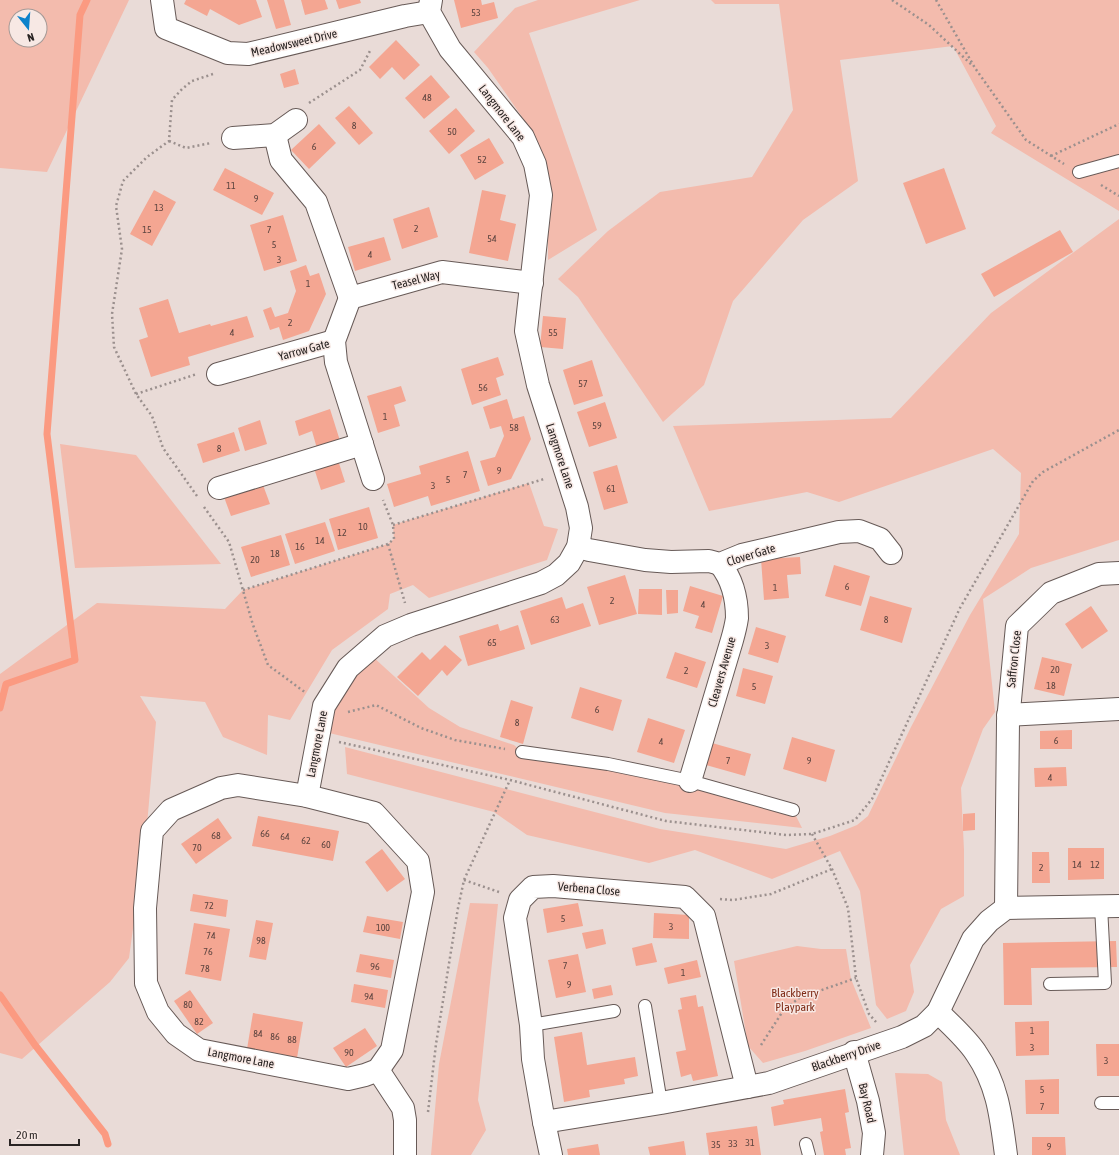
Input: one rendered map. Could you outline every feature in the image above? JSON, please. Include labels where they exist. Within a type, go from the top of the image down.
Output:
[{"type":"street","name":"Meadowsweet Drive","points":[[162,0],[166,28],[228,53],[248,54],[405,16],[430,6]]},
{"type":"street","name":"Langmore Lane","points":[[306,796],[324,706],[348,668],[385,636],[411,625],[541,583],[556,575],[569,563],[578,547],[580,528],[577,507],[538,385],[526,331],[541,194],[535,164],[523,137],[450,49],[430,6]]},
{"type":"street","points":[[233,138],[275,135],[296,120]]},
{"type":"street","points":[[275,135],[281,160],[316,202],[350,298],[334,341]]},
{"type":"street","name":"Teasel Way","points":[[350,298],[442,272],[532,283]]},
{"type":"street","name":"Yarrow Gate","points":[[218,374],[334,341],[336,362],[373,479]]},
{"type":"street","points":[[219,488],[362,444]]},
{"type":"street","name":"Clover Gate","points":[[578,547],[645,560],[671,562],[709,561],[720,564],[742,555],[839,532],[859,531],[880,539],[891,553]]},
{"type":"street","name":"Cleavers Avenue","points":[[690,781],[737,619],[735,596],[728,574],[720,564]]},
{"type":"street","name":"Saffron Close","points":[[1006,908],[1008,715],[1017,626],[1051,593],[1099,574],[1119,573]]},
{"type":"street","points":[[1008,715],[1119,709]]},
{"type":"street","name":"Langmore Lane","points":[[238,785],[306,796],[374,813],[418,861],[423,892],[392,1050],[378,1070],[348,1079],[199,1050],[176,1034],[158,1012],[146,983],[145,908],[152,831],[171,810],[221,788],[238,785]]},
{"type":"street","name":"Verbena Close","points":[[520,900],[532,887],[553,886],[685,897]]},
{"type":"street","points":[[685,897],[704,916],[748,1087]]},
{"type":"street","points":[[520,900],[515,918],[531,1025],[533,1059],[551,1155]]},
{"type":"street","points":[[1006,908],[1110,906]]},
{"type":"street","name":"Blackberry Drive","points":[[544,1122],[662,1103],[769,1083],[854,1052],[892,1040],[924,1026],[938,1012],[973,939],[989,920],[1006,908]]},
{"type":"street","points":[[938,1012],[975,1052],[992,1083],[1000,1112],[1006,1155]]},
{"type":"street","name":"Bay Road","points":[[854,1052],[868,1101],[874,1133],[872,1155]]},
{"type":"street","points":[[378,1070],[403,1108],[405,1120],[405,1155]]},
{"type":"lane","points":[[1079,172],[1119,161]]},
{"type":"lane","points":[[522,752],[608,764],[690,781],[793,810]]},
{"type":"lane","points":[[1050,984],[1105,982],[1110,906]]},
{"type":"lane","points":[[645,1006],[662,1103]]},
{"type":"lane","points":[[531,1025],[614,1011]]},
{"type":"lane","points":[[1101,1103],[1119,1103]]},
{"type":"path","points":[[892,0],[928,25],[974,68]]},
{"type":"path","points":[[936,0],[974,68],[1026,140],[1051,156],[1119,124]]},
{"type":"path","points":[[296,120],[300,110],[360,70],[373,45]]},
{"type":"path","points":[[198,498],[163,448],[152,416],[136,394],[114,347],[112,314],[122,249],[116,206],[122,181],[148,157],[169,141],[172,100],[192,81],[213,74],[228,53]]},
{"type":"path","points":[[169,141],[186,148],[233,138]]},
{"type":"path","points":[[136,394],[201,373],[218,374]]},
{"type":"path","points":[[393,525],[565,472]]},
{"type":"path","points":[[243,590],[388,544],[394,539],[393,525],[373,479]]},
{"type":"path","points":[[203,504],[229,542],[253,625],[268,665],[324,706],[349,712],[376,705],[421,728],[455,740],[522,752]]},
{"type":"path","points":[[388,544],[411,625]]},
{"type":"path","points":[[318,737],[510,780]]},
{"type":"path","points":[[812,834],[832,869],[848,908],[856,978],[869,1014],[892,1040]]},
{"type":"path","points":[[685,897],[733,900],[771,894],[832,869]]},
{"type":"path","points":[[464,880],[520,900]]},
{"type":"path","points":[[758,1048],[783,1012],[799,998],[856,978]]},
{"type":"green space","points":[[0,0],[129,0],[47,172],[0,168]]},
{"type":"green space","points":[[538,0],[640,0],[529,33],[597,230],[548,260],[548,191],[534,134],[488,68],[474,52],[515,8]]},
{"type":"green space","points":[[711,0],[1119,0],[1119,211],[991,133],[996,126],[953,46],[840,60],[858,181],[803,220],[733,301],[704,385],[663,422],[578,297],[558,279],[608,231],[660,192],[752,177],[793,110],[779,4],[715,4]]},
{"type":"green space","points":[[1119,219],[1119,540],[1031,568],[983,599],[995,712],[983,729],[961,788],[964,850],[964,896],[941,909],[910,965],[914,992],[906,1011],[887,1019],[876,1005],[860,891],[840,851],[772,879],[695,850],[649,863],[527,835],[494,812],[347,774],[345,747],[660,829],[786,849],[830,836],[857,825],[868,816],[911,727],[970,615],[1019,534],[1021,473],[993,449],[839,502],[807,492],[709,511],[673,426],[891,418],[991,313]]},
{"type":"green space","points":[[60,444],[136,455],[221,564],[75,568]]},
{"type":"green space","points":[[529,483],[544,526],[558,529],[547,560],[429,598],[413,585],[390,594],[388,609],[332,650],[290,720],[268,715],[267,755],[223,737],[205,702],[140,696],[156,722],[147,825],[129,958],[110,982],[22,1059],[0,1053],[0,674],[97,603],[225,609],[243,590],[388,544],[394,539],[393,525]]},
{"type":"green space","points":[[372,656],[429,708],[460,727],[514,745],[522,752],[690,781],[793,810],[802,828],[665,813],[325,732],[338,697]]},
{"type":"green space","points":[[470,903],[498,904],[478,1100],[486,1130],[471,1155],[431,1155],[439,1064]]},
{"type":"green space","name":"Blackberry Playpark","points":[[797,946],[821,949],[846,949],[851,979],[871,1028],[805,1051],[763,1063],[748,1046],[734,961]]},
{"type":"green space","points":[[895,1073],[928,1074],[942,1082],[946,1120],[960,1155],[904,1155]]},
{"type":"building","points":[[186,0],[256,0],[262,17],[239,25],[210,9],[207,16],[184,4]]},
{"type":"building","points":[[267,0],[284,0],[291,25],[276,29]]},
{"type":"building","points":[[301,0],[325,0],[328,9],[305,15]]},
{"type":"building","points":[[336,0],[360,0],[361,3],[339,9]]},
{"type":"building","points":[[454,0],[481,0],[482,5],[494,2],[498,18],[461,28]]},
{"type":"building","points":[[396,40],[420,65],[404,80],[392,67],[380,79],[369,67]]},
{"type":"building","points":[[295,69],[299,84],[284,88],[280,74]]},
{"type":"building","points":[[431,75],[450,97],[424,119],[405,98]]},
{"type":"building","points":[[349,106],[373,133],[359,145],[335,118]]},
{"type":"building","points":[[456,108],[475,131],[449,154],[429,131]]},
{"type":"building","points":[[319,124],[336,143],[309,169],[291,150]]},
{"type":"building","points":[[489,138],[504,163],[475,180],[460,155]]},
{"type":"building","points":[[225,168],[274,193],[262,215],[213,190]]},
{"type":"building","points":[[944,168],[966,229],[926,244],[903,183]]},
{"type":"building","points":[[154,190],[176,202],[152,246],[130,234]]},
{"type":"building","points":[[482,190],[506,195],[500,220],[516,224],[508,261],[469,253]]},
{"type":"building","points":[[429,207],[438,237],[402,249],[393,219]]},
{"type":"building","points":[[283,215],[297,261],[264,271],[250,225]]},
{"type":"building","points":[[1060,230],[1073,252],[994,297],[981,274]]},
{"type":"building","points":[[384,237],[391,260],[355,271],[348,247]]},
{"type":"building","points":[[306,265],[310,276],[319,273],[326,294],[309,331],[283,340],[279,327],[270,330],[263,310],[271,307],[275,317],[288,313],[296,291],[290,271]]},
{"type":"building","points":[[168,299],[179,333],[210,324],[211,326],[247,316],[254,337],[188,357],[190,365],[151,377],[139,340],[148,337],[139,308]]},
{"type":"building","points":[[543,316],[566,318],[563,349],[540,347]]},
{"type":"building","points":[[498,357],[504,375],[496,378],[501,395],[472,405],[461,369]]},
{"type":"building","points":[[592,360],[603,396],[574,405],[563,370]]},
{"type":"building","points":[[401,386],[406,401],[394,405],[400,426],[378,433],[367,396]]},
{"type":"building","points":[[507,399],[513,419],[524,416],[531,439],[511,479],[488,486],[480,461],[495,457],[504,436],[501,426],[490,429],[483,407]]},
{"type":"building","points":[[605,402],[617,438],[589,447],[577,412]]},
{"type":"building","points":[[330,409],[341,444],[318,452],[312,431],[299,436],[295,421]]},
{"type":"building","points":[[260,420],[267,444],[245,451],[238,428]]},
{"type":"building","points":[[234,432],[240,451],[203,463],[197,444]]},
{"type":"building","points":[[468,451],[480,491],[431,506],[428,496],[394,507],[387,484],[421,474],[419,466]]},
{"type":"building","points":[[338,460],[345,482],[321,490],[314,468]]},
{"type":"building","points":[[617,465],[628,503],[604,510],[593,472]]},
{"type":"building","points":[[263,485],[270,504],[231,516],[224,497]]},
{"type":"building","points":[[369,507],[378,538],[338,550],[329,519]]},
{"type":"building","points":[[325,522],[335,551],[295,564],[285,534]]},
{"type":"building","points":[[281,535],[290,565],[251,577],[241,547]]},
{"type":"building","points":[[800,557],[801,574],[787,575],[789,598],[764,600],[761,559]]},
{"type":"building","points":[[834,565],[870,576],[861,606],[825,596]]},
{"type":"building","points":[[625,575],[637,614],[599,625],[587,587]]},
{"type":"building","points":[[690,586],[723,596],[712,633],[695,628],[699,616],[683,611]]},
{"type":"building","points":[[639,589],[662,589],[662,615],[638,614]]},
{"type":"building","points":[[666,590],[678,590],[678,613],[667,614]]},
{"type":"building","points":[[870,596],[912,608],[902,643],[860,630]]},
{"type":"building","points":[[562,597],[566,609],[583,603],[591,626],[531,645],[520,611]]},
{"type":"building","points":[[1091,606],[1108,631],[1082,649],[1065,624]]},
{"type":"building","points":[[498,624],[500,631],[518,625],[525,649],[468,666],[459,636]]},
{"type":"building","points":[[756,627],[786,636],[778,663],[748,654]]},
{"type":"building","points":[[445,645],[462,660],[447,676],[442,670],[418,696],[397,677],[422,652],[430,660]]},
{"type":"building","points":[[675,652],[706,662],[697,688],[666,678]]},
{"type":"building","points":[[1042,657],[1072,664],[1064,696],[1034,689]]},
{"type":"building","points":[[743,668],[773,676],[765,704],[736,696]]},
{"type":"building","points":[[580,687],[622,700],[613,731],[571,718]]},
{"type":"building","points":[[511,700],[533,707],[523,744],[500,737]]},
{"type":"building","points":[[648,718],[685,730],[674,763],[637,752]]},
{"type":"building","points":[[1072,730],[1072,749],[1040,749],[1040,731]]},
{"type":"building","points":[[792,737],[835,750],[826,782],[783,769]]},
{"type":"building","points":[[712,743],[751,754],[745,776],[706,765]]},
{"type":"building","points":[[1066,767],[1067,786],[1035,787],[1034,768]]},
{"type":"building","points":[[975,813],[975,830],[963,831],[963,814]]},
{"type":"building","points":[[258,816],[339,831],[333,861],[252,846]]},
{"type":"building","points":[[218,818],[232,838],[196,864],[181,844]]},
{"type":"building","points":[[1068,848],[1104,848],[1104,879],[1068,880]]},
{"type":"building","points":[[382,849],[405,879],[387,892],[365,862]]},
{"type":"building","points":[[1032,852],[1049,852],[1050,883],[1032,883]]},
{"type":"building","points":[[193,894],[228,900],[226,917],[190,911]]},
{"type":"building","points":[[578,903],[583,926],[547,933],[543,909]]},
{"type":"building","points":[[654,913],[689,915],[689,939],[653,938]]},
{"type":"building","points":[[367,916],[403,922],[400,939],[363,932]]},
{"type":"building","points":[[256,920],[273,923],[266,960],[249,957]]},
{"type":"building","points":[[194,923],[230,929],[221,981],[185,974]]},
{"type":"building","points":[[603,929],[606,944],[586,949],[582,933]]},
{"type":"building","points":[[1116,941],[1117,967],[1031,968],[1032,1005],[1004,1005],[1003,943]]},
{"type":"building","points":[[652,943],[657,962],[636,966],[632,948]]},
{"type":"building","points":[[360,954],[394,960],[391,978],[356,972]]},
{"type":"building","points":[[578,954],[586,992],[556,998],[548,960]]},
{"type":"building","points":[[697,960],[701,977],[668,984],[664,968]]},
{"type":"building","points":[[354,984],[388,990],[385,1008],[351,1002]]},
{"type":"building","points":[[611,985],[613,995],[594,999],[592,989]]},
{"type":"building","points":[[190,990],[213,1023],[197,1034],[174,1001]]},
{"type":"building","points":[[696,995],[698,1007],[703,1006],[718,1076],[693,1081],[691,1074],[681,1077],[676,1052],[686,1050],[678,1010],[682,1009],[680,998]]},
{"type":"building","points":[[253,1013],[303,1022],[297,1058],[247,1049]]},
{"type":"building","points":[[1049,1021],[1049,1055],[1016,1056],[1015,1022]]},
{"type":"building","points":[[365,1028],[377,1046],[346,1067],[333,1048]]},
{"type":"building","points":[[582,1032],[587,1065],[635,1057],[638,1076],[624,1079],[625,1084],[589,1090],[590,1097],[564,1102],[554,1037]]},
{"type":"building","points":[[1096,1044],[1119,1044],[1119,1076],[1097,1076]]},
{"type":"building","points":[[1059,1079],[1059,1114],[1026,1114],[1025,1080]]},
{"type":"building","points":[[845,1089],[849,1112],[845,1113],[851,1148],[845,1149],[846,1155],[824,1155],[820,1132],[823,1131],[821,1118],[774,1126],[771,1107],[784,1104],[783,1100]]},
{"type":"building","points":[[757,1126],[761,1155],[709,1155],[706,1133]]},
{"type":"building","points":[[1032,1137],[1065,1137],[1066,1155],[1032,1155]]},
{"type":"building","points":[[684,1141],[686,1155],[650,1155],[648,1147]]},
{"type":"building","points":[[598,1144],[600,1155],[568,1155],[567,1149]]},
{"type":"waterway","points":[[0,708],[6,684],[75,660],[47,434],[80,15],[87,0]]},
{"type":"waterway","points":[[0,995],[35,1045],[105,1134],[108,1144]]}]
